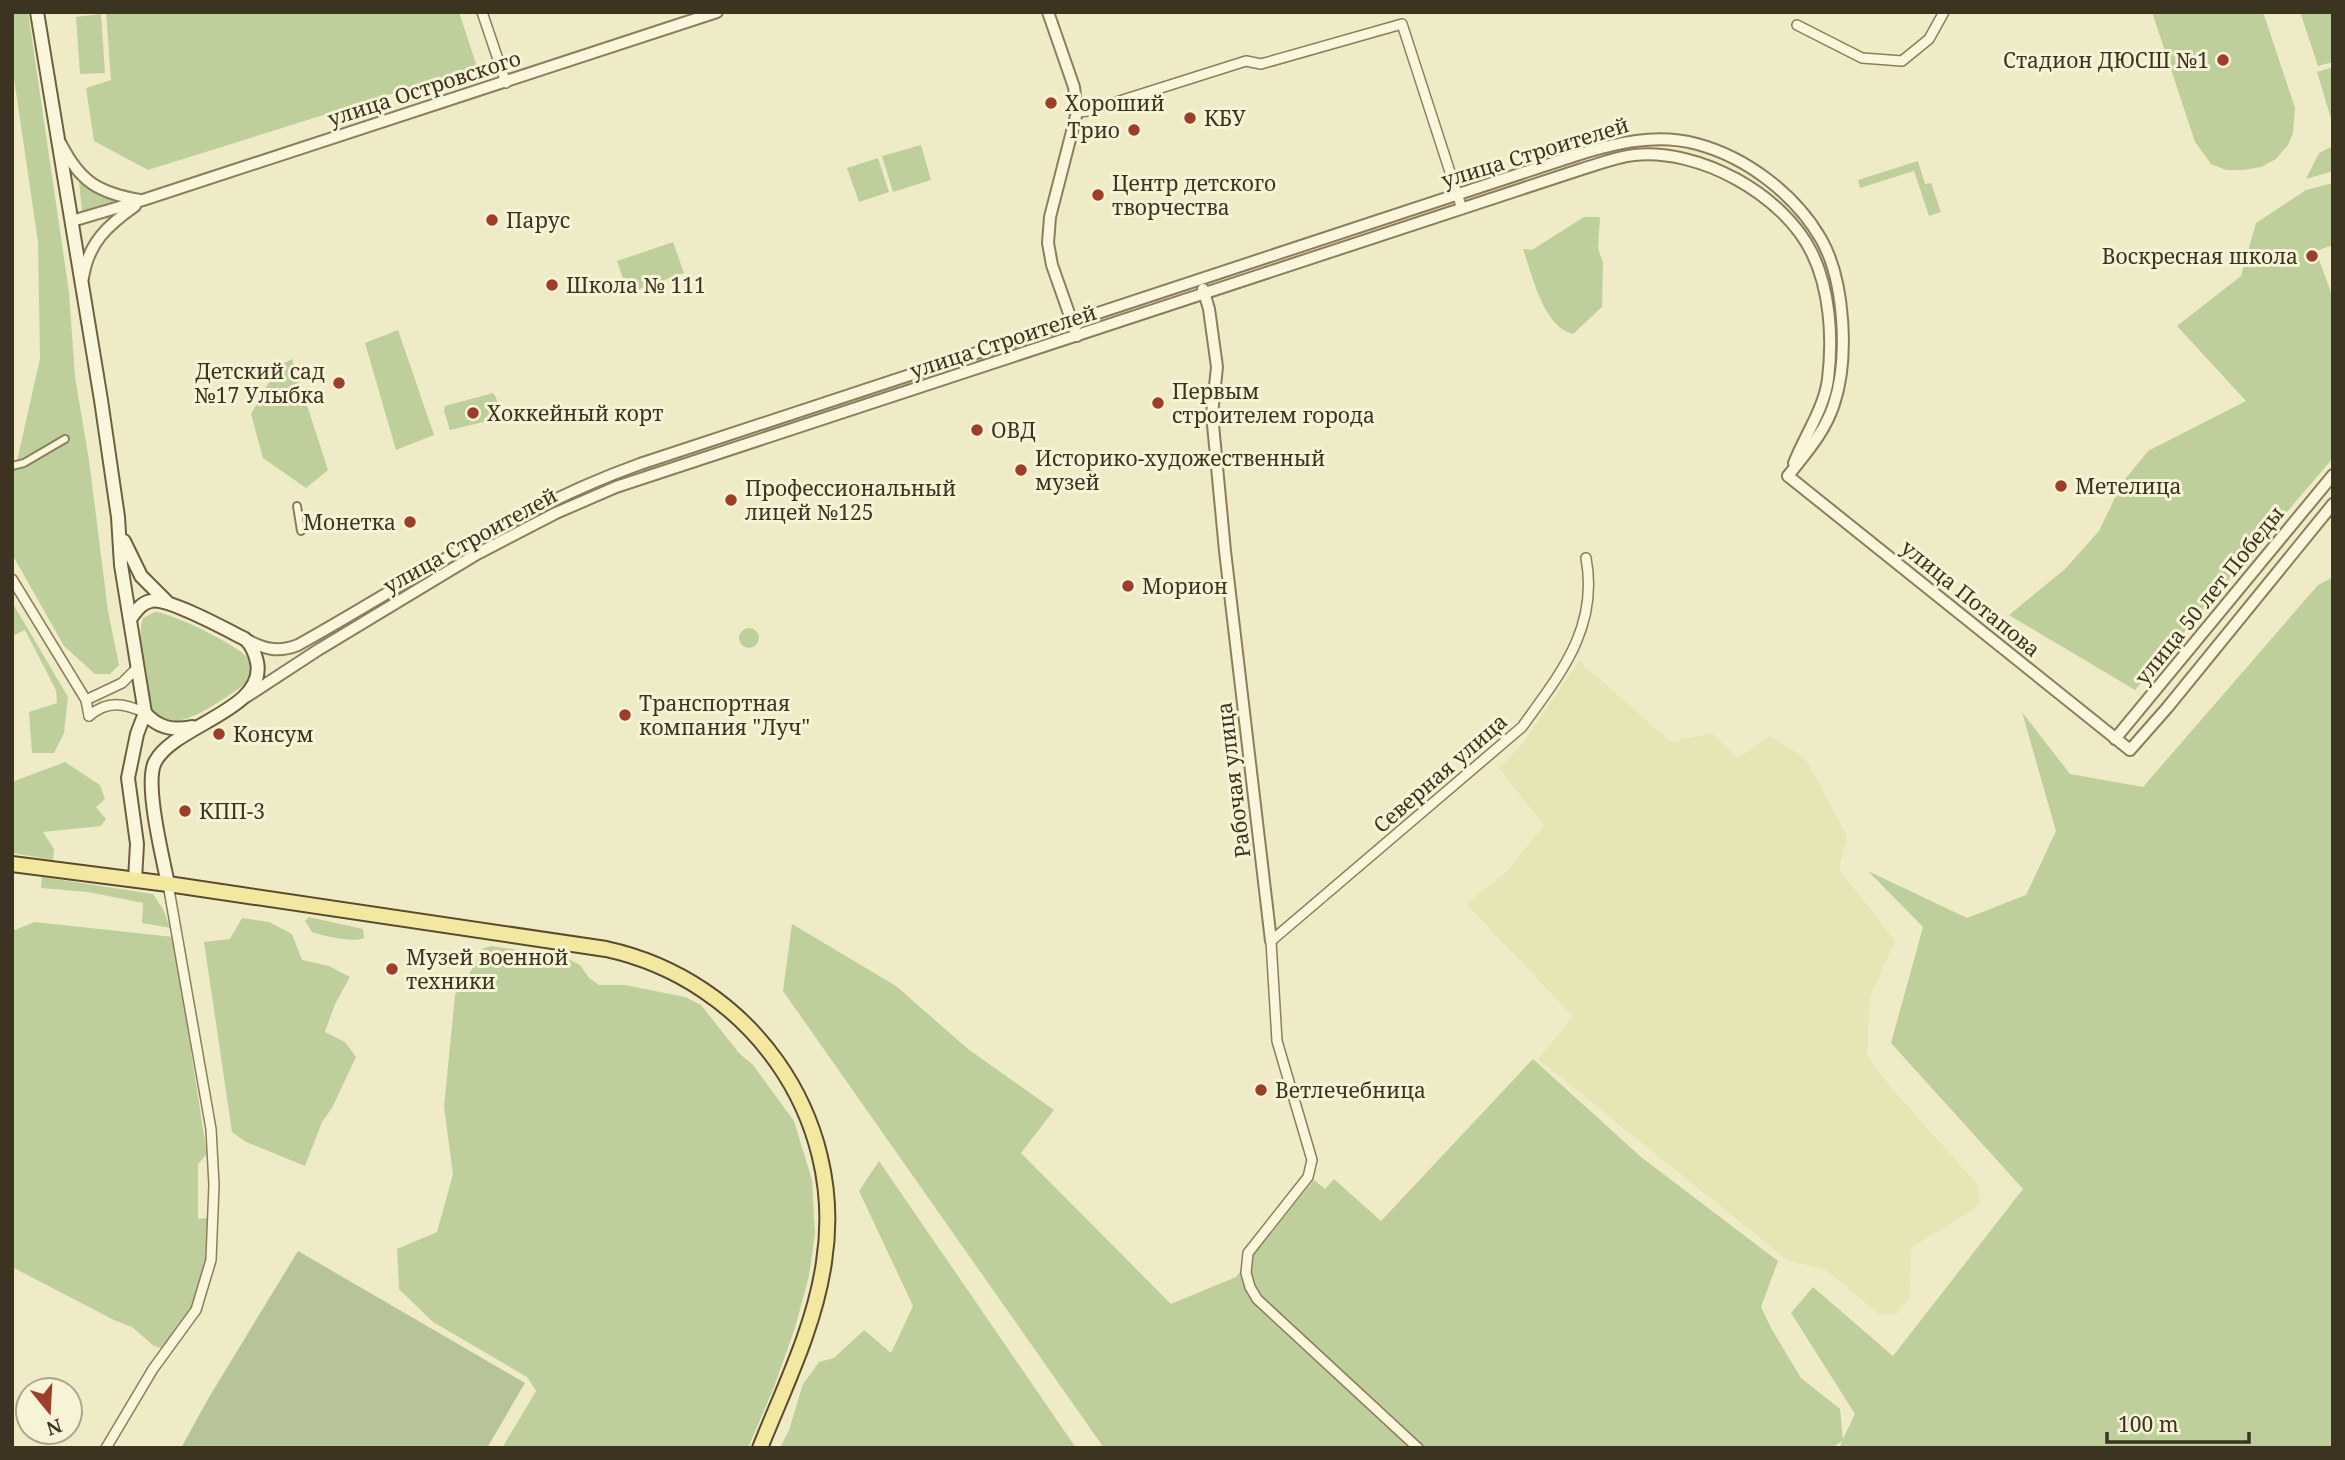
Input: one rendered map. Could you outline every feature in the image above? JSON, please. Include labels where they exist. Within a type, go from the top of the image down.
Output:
[{"type":"main road","points":[[37,12],[118,517],[121,565],[145,713],[136,734],[128,778],[137,844],[135,880]]},
{"type":"main road","points":[[118,517],[128,553],[141,576],[169,603]]},
{"type":"main road","points":[[130,619],[138,608],[149,601],[169,603],[245,639],[253,650],[258,675],[253,689],[241,700],[166,748],[155,761],[151,774],[159,840],[168,884]]},
{"type":"main road","points":[[145,713],[158,725],[168,728],[203,724]]},
{"type":"main road","points":[[12,864],[577,944],[627,954],[659,965],[694,983],[738,1018],[775,1061],[805,1110],[821,1162],[827,1203],[824,1262],[814,1305],[760,1448]]},
{"type":"street","points":[[482,12],[506,83]]},
{"type":"street","name":"улица Островского","points":[[143,200],[717,12]]},
{"type":"street","points":[[1048,12],[1074,87],[1077,112],[1050,217],[1048,243],[1052,265],[1077,336]]},
{"type":"street","points":[[1797,25],[1862,58],[1902,61],[1929,39],[1944,12]]},
{"type":"street","points":[[1077,112],[1088,111],[1246,61],[1261,64],[1402,24],[1462,209]]},
{"type":"street","name":"улица Строителей","points":[[245,639],[275,650],[285,650],[298,645],[470,543],[550,500],[670,453],[1457,195],[1641,139],[1695,144],[1726,154],[1773,184],[1822,240],[1839,291],[1843,328],[1840,383],[1821,434],[1788,476]]},
{"type":"street","points":[[58,140],[71,165],[83,177],[114,195],[143,200]]},
{"type":"street","name":"улица Строителей","points":[[241,700],[477,554],[584,500],[673,467],[1614,159],[1636,155],[1679,158],[1723,172],[1766,199],[1803,238],[1812,254],[1825,292],[1829,333],[1828,380],[1822,405],[1788,476]]},
{"type":"street","points":[[72,220],[143,200]]},
{"type":"street","points":[[82,286],[89,254],[109,224],[143,200]]},
{"type":"street","name":"Рабочая улица","points":[[1200,280],[1210,317],[1217,367],[1212,414],[1270,941],[1277,1041],[1312,1160],[1308,1177],[1248,1253],[1246,1273],[1257,1299],[1418,1448]]},
{"type":"street","points":[[1825,292],[1839,291]]},
{"type":"street","points":[[12,466],[24,463],[65,439]]},
{"type":"street","name":"улица 50 лет Победы","points":[[2115,739],[2333,475]]},
{"type":"street","name":"улица Потапова","points":[[1788,476],[2130,750]]},
{"type":"street","name":"улица 50 лет Победы","points":[[2130,750],[2333,504]]},
{"type":"street","points":[[298,506],[301,531]]},
{"type":"street","name":"Северная улица","points":[[1270,941],[1522,727],[1578,641],[1590,578],[1586,558]]},
{"type":"street","points":[[12,579],[86,699],[89,716],[97,709],[119,704],[145,713]]},
{"type":"street","points":[[86,699],[122,682],[138,667]]},
{"type":"street","points":[[106,1448],[153,1369],[196,1310],[211,1260],[214,1185],[211,1129],[168,884]]},
{"type":"green space","points":[[12,12],[28,12],[69,292],[75,377],[89,460],[108,611],[119,665],[110,674],[95,674],[64,646],[12,554],[12,468],[16,465],[40,359],[38,242],[12,65]]},
{"type":"green space","points":[[106,12],[459,12],[477,67],[148,170],[94,141],[86,88],[111,80]]},
{"type":"green space","name":"Стадион ДЮСШ №1","points":[[2152,12],[2263,12],[2295,108],[2293,133],[2288,145],[2276,159],[2261,167],[2243,170],[2226,170],[2211,164],[2195,142]]},
{"type":"green space","points":[[2300,12],[2333,12],[2333,62],[2318,66]]},
{"type":"green space","points":[[101,14],[105,73],[80,74],[76,17]]},
{"type":"green space","points":[[2333,67],[2333,125],[2317,72]]},
{"type":"green space","points":[[921,145],[931,180],[893,192],[882,156]]},
{"type":"green space","points":[[2333,146],[2333,171],[2306,179],[2319,153]]},
{"type":"green space","points":[[878,158],[889,192],[859,202],[847,168]]},
{"type":"green space","points":[[1918,161],[1925,184],[1931,183],[1941,212],[1929,216],[1914,171],[1860,188],[1858,180]]},
{"type":"green space","points":[[79,181],[114,201],[82,211]]},
{"type":"green space","points":[[2333,183],[2333,245],[2316,251],[2333,298],[2333,458],[2135,690],[2009,615],[2065,569],[2099,531],[2122,483],[2148,451],[2246,401],[2177,326],[2241,276],[2256,223],[2306,190]]},
{"type":"green space","points":[[1584,217],[1600,217],[1598,248],[1603,263],[1602,307],[1573,334],[1563,329],[1546,311],[1523,249],[1532,250]]},
{"type":"green space","points":[[673,242],[684,273],[628,293],[617,261]]},
{"type":"green space","points":[[398,330],[434,435],[396,450],[365,343]]},
{"type":"green space","points":[[292,359],[328,470],[306,488],[263,458],[251,414],[278,366]]},
{"type":"green space","name":"Хоккейный корт","points":[[493,393],[500,418],[450,430],[445,406]]},
{"type":"green space","points":[[2333,577],[2333,1448],[1839,1448],[1842,1441],[1832,1448],[1104,1448],[783,991],[792,924],[896,986],[968,1049],[1054,1110],[1021,1153],[1171,1304],[1236,1277],[1314,1180],[1325,1189],[1334,1179],[1381,1221],[1533,1059],[1641,1157],[1778,1261],[1761,1307],[1801,1378],[1840,1409],[1843,1439],[1855,1414],[1791,1313],[1813,1287],[1893,1356],[2023,1189],[1891,1043],[1923,927],[1868,871],[1967,918],[2026,895],[2056,831],[2022,712],[2070,774],[2143,787],[2318,585]]},
{"type":"green space","points":[[12,602],[68,697],[64,733],[54,753],[32,753],[29,712],[57,703],[56,690],[25,630],[12,636]]},
{"type":"green space","points":[[155,612],[190,624],[234,647],[251,661],[251,676],[244,685],[198,714],[172,721],[161,719],[150,702],[141,638],[143,618]]},
{"type":"green space","points":[[749,628],[756,631],[759,638],[756,645],[749,648],[742,645],[739,638],[742,631]]},
{"type":"green space","points":[[1579,661],[1671,742],[1712,733],[1738,758],[1770,736],[1805,758],[1847,835],[1839,869],[1895,941],[1870,996],[1867,1056],[1892,1089],[1978,1185],[1980,1205],[1911,1248],[1910,1296],[1896,1315],[1879,1314],[1826,1270],[1787,1260],[1538,1059],[1573,1016],[1466,904],[1506,872],[1544,826],[1499,768],[1523,743]]},
{"type":"green space","points":[[65,762],[100,785],[105,799],[96,807],[106,819],[101,826],[43,832],[54,849],[53,860],[12,853],[12,782]]},
{"type":"green space","points":[[42,877],[153,894],[163,909],[170,928],[142,923],[143,903],[88,892],[41,888]]},
{"type":"green space","points":[[309,917],[363,929],[364,938],[346,939],[312,932],[305,921]]},
{"type":"green space","points":[[242,918],[269,922],[292,934],[302,960],[329,966],[350,977],[335,1004],[325,1032],[345,1042],[356,1057],[332,1108],[322,1122],[305,1166],[246,1142],[232,1132],[204,942],[230,939]]},
{"type":"green space","points":[[35,922],[173,937],[207,1154],[198,1164],[198,1219],[216,1217],[217,1237],[209,1281],[169,1351],[154,1346],[132,1327],[12,1267],[12,931]]},
{"type":"green space","points":[[491,946],[565,957],[580,965],[589,978],[599,985],[625,985],[685,997],[701,1005],[739,1053],[753,1065],[794,1121],[812,1180],[815,1234],[809,1276],[795,1328],[748,1448],[502,1448],[536,1391],[527,1377],[433,1322],[399,1289],[397,1249],[437,1232],[453,1174],[444,1107],[455,995],[478,960],[482,949]]},
{"type":"green space","points":[[879,1161],[1076,1448],[780,1448],[789,1430],[803,1384],[819,1362],[834,1358],[864,1330],[891,1353],[913,1306],[859,1191]]},
{"type":"green space","points":[[298,1251],[525,1383],[487,1448],[181,1448]]},
{"type":"place","name":"Стадион ДЮСШ №1","points":[[2223,60]]},
{"type":"place","name":"Хороший","points":[[1051,103]]},
{"type":"place","name":"КБУ","points":[[1190,118]]},
{"type":"place","name":"Трио","points":[[1134,130]]},
{"type":"place","name":"Центр детского творчества","points":[[1098,195]]},
{"type":"place","name":"Парус","points":[[492,220]]},
{"type":"place","name":"Воскресная школа","points":[[2312,256]]},
{"type":"place","name":"Школа № 111","points":[[552,285]]},
{"type":"place","name":"Детский сад №17 Улыбка","points":[[339,383]]},
{"type":"place","name":"Первым строителем города","points":[[1158,403]]},
{"type":"place","name":"Хоккейный корт","points":[[473,413]]},
{"type":"place","name":"ОВД","points":[[977,430]]},
{"type":"place","name":"Историко-художественный музей","points":[[1021,470]]},
{"type":"place","name":"Метелица","points":[[2061,486]]},
{"type":"place","name":"Профессиональный лицей №125","points":[[731,500]]},
{"type":"place","name":"Монетка","points":[[410,522]]},
{"type":"place","name":"Морион","points":[[1128,586]]},
{"type":"place","name":"Транспортная компания \"Луч\"","points":[[625,715]]},
{"type":"place","name":"Консум","points":[[219,734]]},
{"type":"place","name":"КПП-3","points":[[185,811]]},
{"type":"place","name":"Музей военной техники","points":[[392,969]]},
{"type":"place","name":"Ветлечебница","points":[[1261,1090]]}]
